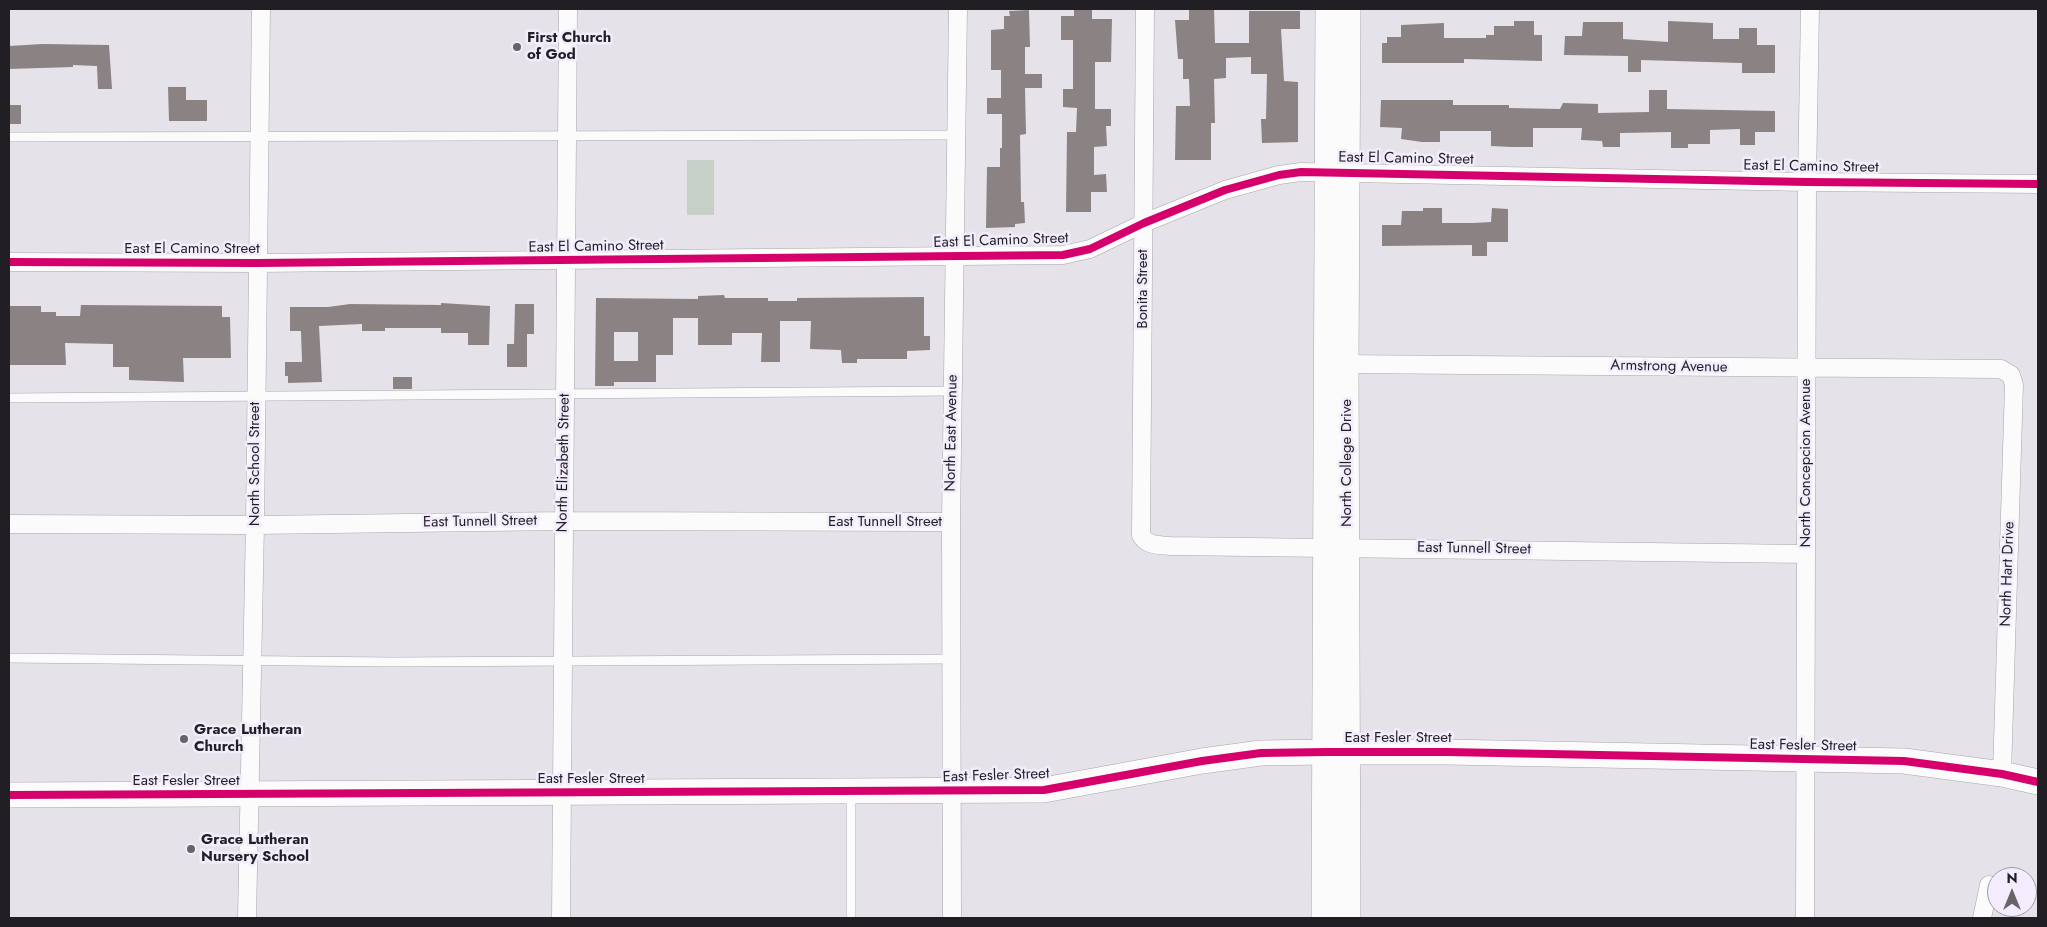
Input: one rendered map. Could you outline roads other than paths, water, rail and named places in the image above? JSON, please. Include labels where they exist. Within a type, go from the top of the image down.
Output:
[{"type":"street","name":"North School Street","points":[[247,918],[255,525],[261,9]]},
{"type":"street","name":"North Elizabeth Street","points":[[561,918],[568,9]]},
{"type":"street","name":"North East Avenue","points":[[952,918],[951,522],[958,9]]},
{"type":"street","name":"Bonita Street","points":[[1143,539],[1141,535],[1145,9]]},
{"type":"street","name":"North College Drive","points":[[1328,9],[1337,172],[1337,752],[1348,918]]},
{"type":"street","name":"North College Drive","points":[[1337,172],[1348,9]]},
{"type":"street","name":"North Concepcion Avenue","points":[[1805,918],[1807,182],[1810,9]]},
{"type":"street","name":"East El Camino Street","points":[[9,262],[257,264],[1063,255],[1090,250],[1144,223],[1224,190],[1279,175],[1337,172],[1807,182],[2038,184]]},
{"type":"street","name":"Armstrong Avenue","points":[[1336,364],[2001,369],[2011,375]]},
{"type":"street","name":"North Hart Drive","points":[[2002,774],[2014,386],[2011,375]]},
{"type":"street","name":"East Tunnell Street","points":[[9,524],[255,525],[563,521],[951,522]]},
{"type":"street","name":"East Tunnell Street","points":[[1143,539],[1152,545],[1170,546],[1336,546],[1806,554]]},
{"type":"street","name":"North College Drive","points":[[1324,918],[1337,752]]},
{"type":"street","name":"East Fesler Street","points":[[9,795],[953,792],[1044,790],[1202,761],[1261,753],[1337,752],[1904,761],[2002,774],[2038,782]]},
{"type":"street","points":[[1982,918],[1987,894]]},
{"type":"lane","points":[[9,138],[956,136]]},
{"type":"lane","points":[[9,398],[953,392]]},
{"type":"lane","points":[[9,658],[252,661],[952,659]]},
{"type":"lane","points":[[851,792],[851,918]]},
{"type":"place","name":"First Church of God","points":[[517,47]]},
{"type":"place","name":"Grace Lutheran Church","points":[[184,739]]},
{"type":"place","name":"Grace Lutheran Nursery School","points":[[191,849]]}]
